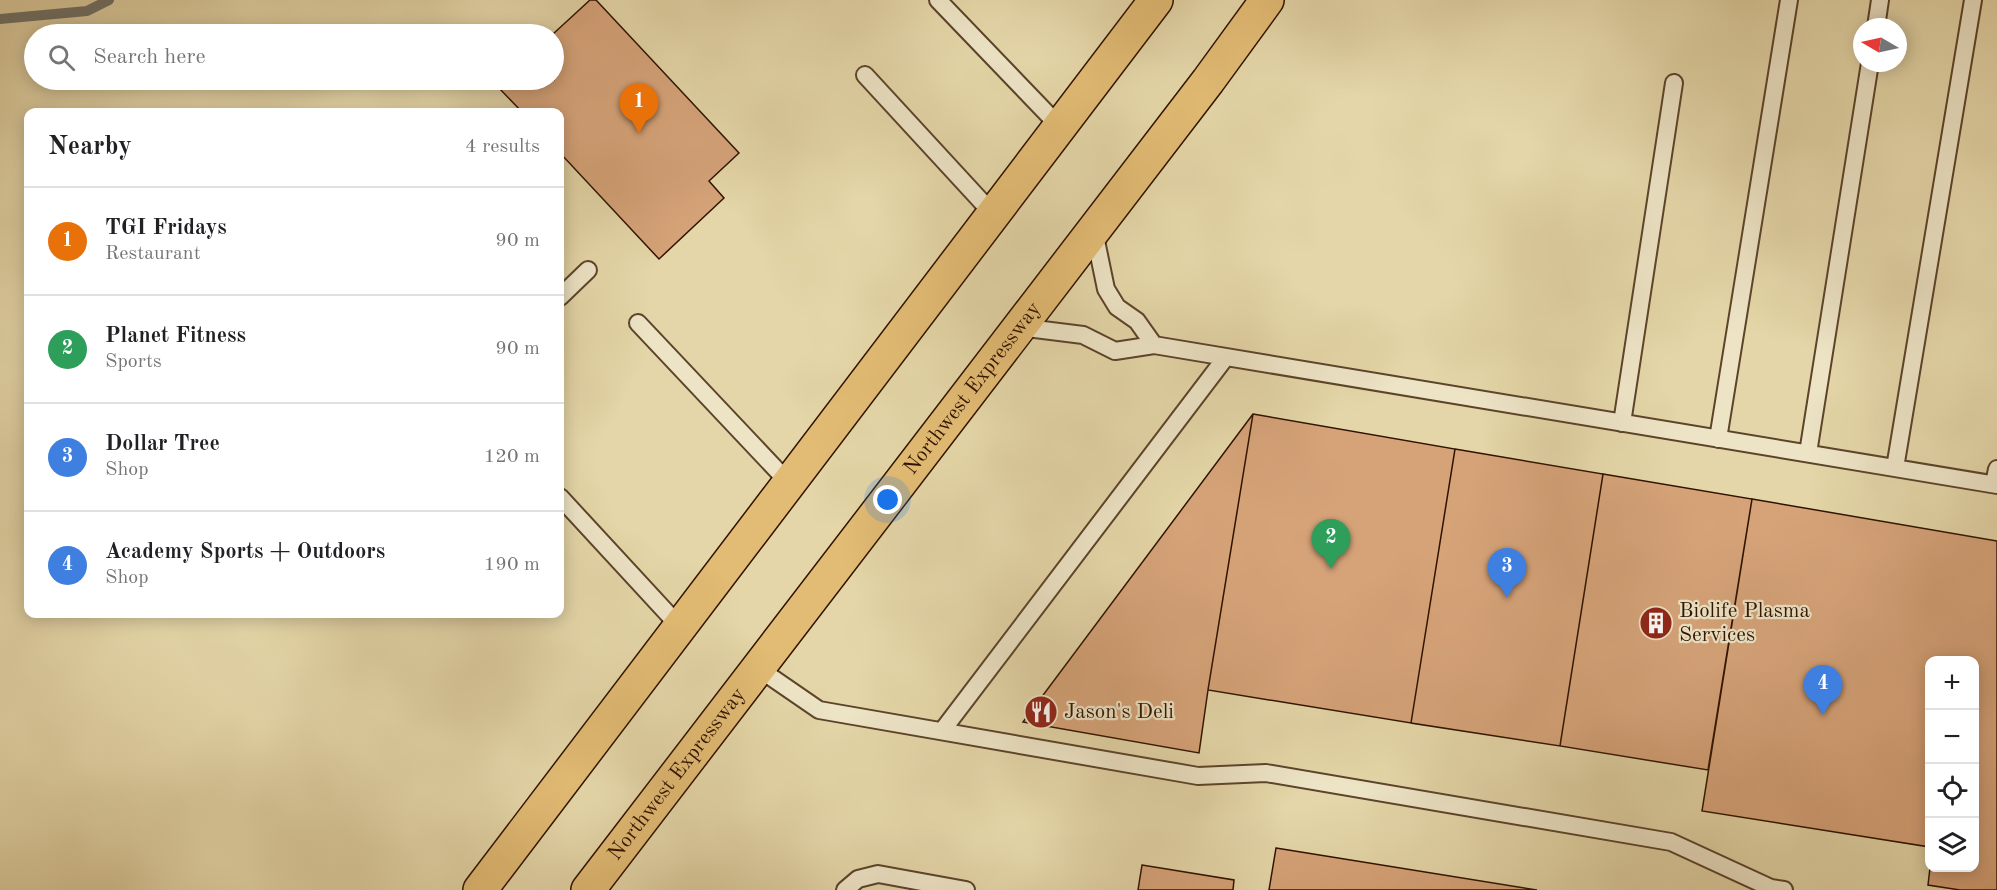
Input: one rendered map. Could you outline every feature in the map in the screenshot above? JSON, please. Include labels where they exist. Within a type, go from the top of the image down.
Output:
[{"type":"highway","points":[[480,890],[1156,0]]},
{"type":"highway","name":"Northwest Expressway","points":[[588,890],[1208,81],[1267,0]]},
{"type":"lane","points":[[938,0],[1060,127]]},
{"type":"lane","points":[[1718,439],[1789,0]]},
{"type":"lane","points":[[1877,18],[1880,0]]},
{"type":"lane","points":[[1895,468],[1973,0]]},
{"type":"lane","points":[[1808,453],[1869,72]]},
{"type":"lane","points":[[865,75],[993,214]]},
{"type":"lane","points":[[1622,423],[1674,83]]},
{"type":"lane","points":[[1094,229],[1106,289],[1117,307],[1137,321],[1154,345]]},
{"type":"lane","points":[[564,293],[588,270]]},
{"type":"lane","points":[[638,323],[789,483]]},
{"type":"lane","points":[[1019,327],[1083,335],[1115,351],[1154,345],[1895,468],[1996,480]]},
{"type":"lane","points":[[942,731],[1226,357]]},
{"type":"lane","points":[[564,500],[680,627]]},
{"type":"lane","points":[[758,668],[819,710],[1198,776],[1266,773],[1671,842],[1771,888],[1784,890]]},
{"type":"lane","points":[[845,890],[858,879],[878,874],[966,890]]},
{"type":"building","points":[[590,0],[596,0],[739,153],[709,181],[724,198],[659,259],[564,157],[564,108],[518,108],[501,90],[564,90],[564,24]]},
{"type":"building","points":[[1253,414],[1455,449],[1411,723],[1208,690]]},
{"type":"building","points":[[1253,414],[1199,753],[1023,722]]},
{"type":"building","points":[[1455,449],[1603,474],[1560,746],[1411,723]]},
{"type":"building","name":"Biolife Plasma Services","points":[[1603,474],[1752,499],[1708,770],[1560,746]]},
{"type":"building","points":[[1752,499],[1997,541],[1997,890],[1960,890],[1928,885],[1930,872],[1979,872],[1979,656],[1925,656],[1925,846],[1702,811]]},
{"type":"building","points":[[1276,848],[1537,890],[1269,890]]},
{"type":"building","points":[[1142,865],[1234,880],[1233,890],[1138,890]]},
{"type":"waterway","points":[[0,19],[87,11],[109,0]]},
{"type":"place","name":"TGI Fridays","points":[[639,133]]},
{"type":"place","name":"Planet Fitness","points":[[1331,569]]},
{"type":"place","name":"Dollar Tree","points":[[1507,598]]},
{"type":"place","name":"Biolife Plasma Services","points":[[1656,623]]},
{"type":"place","name":"Jason's Deli","points":[[1041,712]]},
{"type":"place","name":"Academy Sports + Outdoors","points":[[1823,715]]}]
